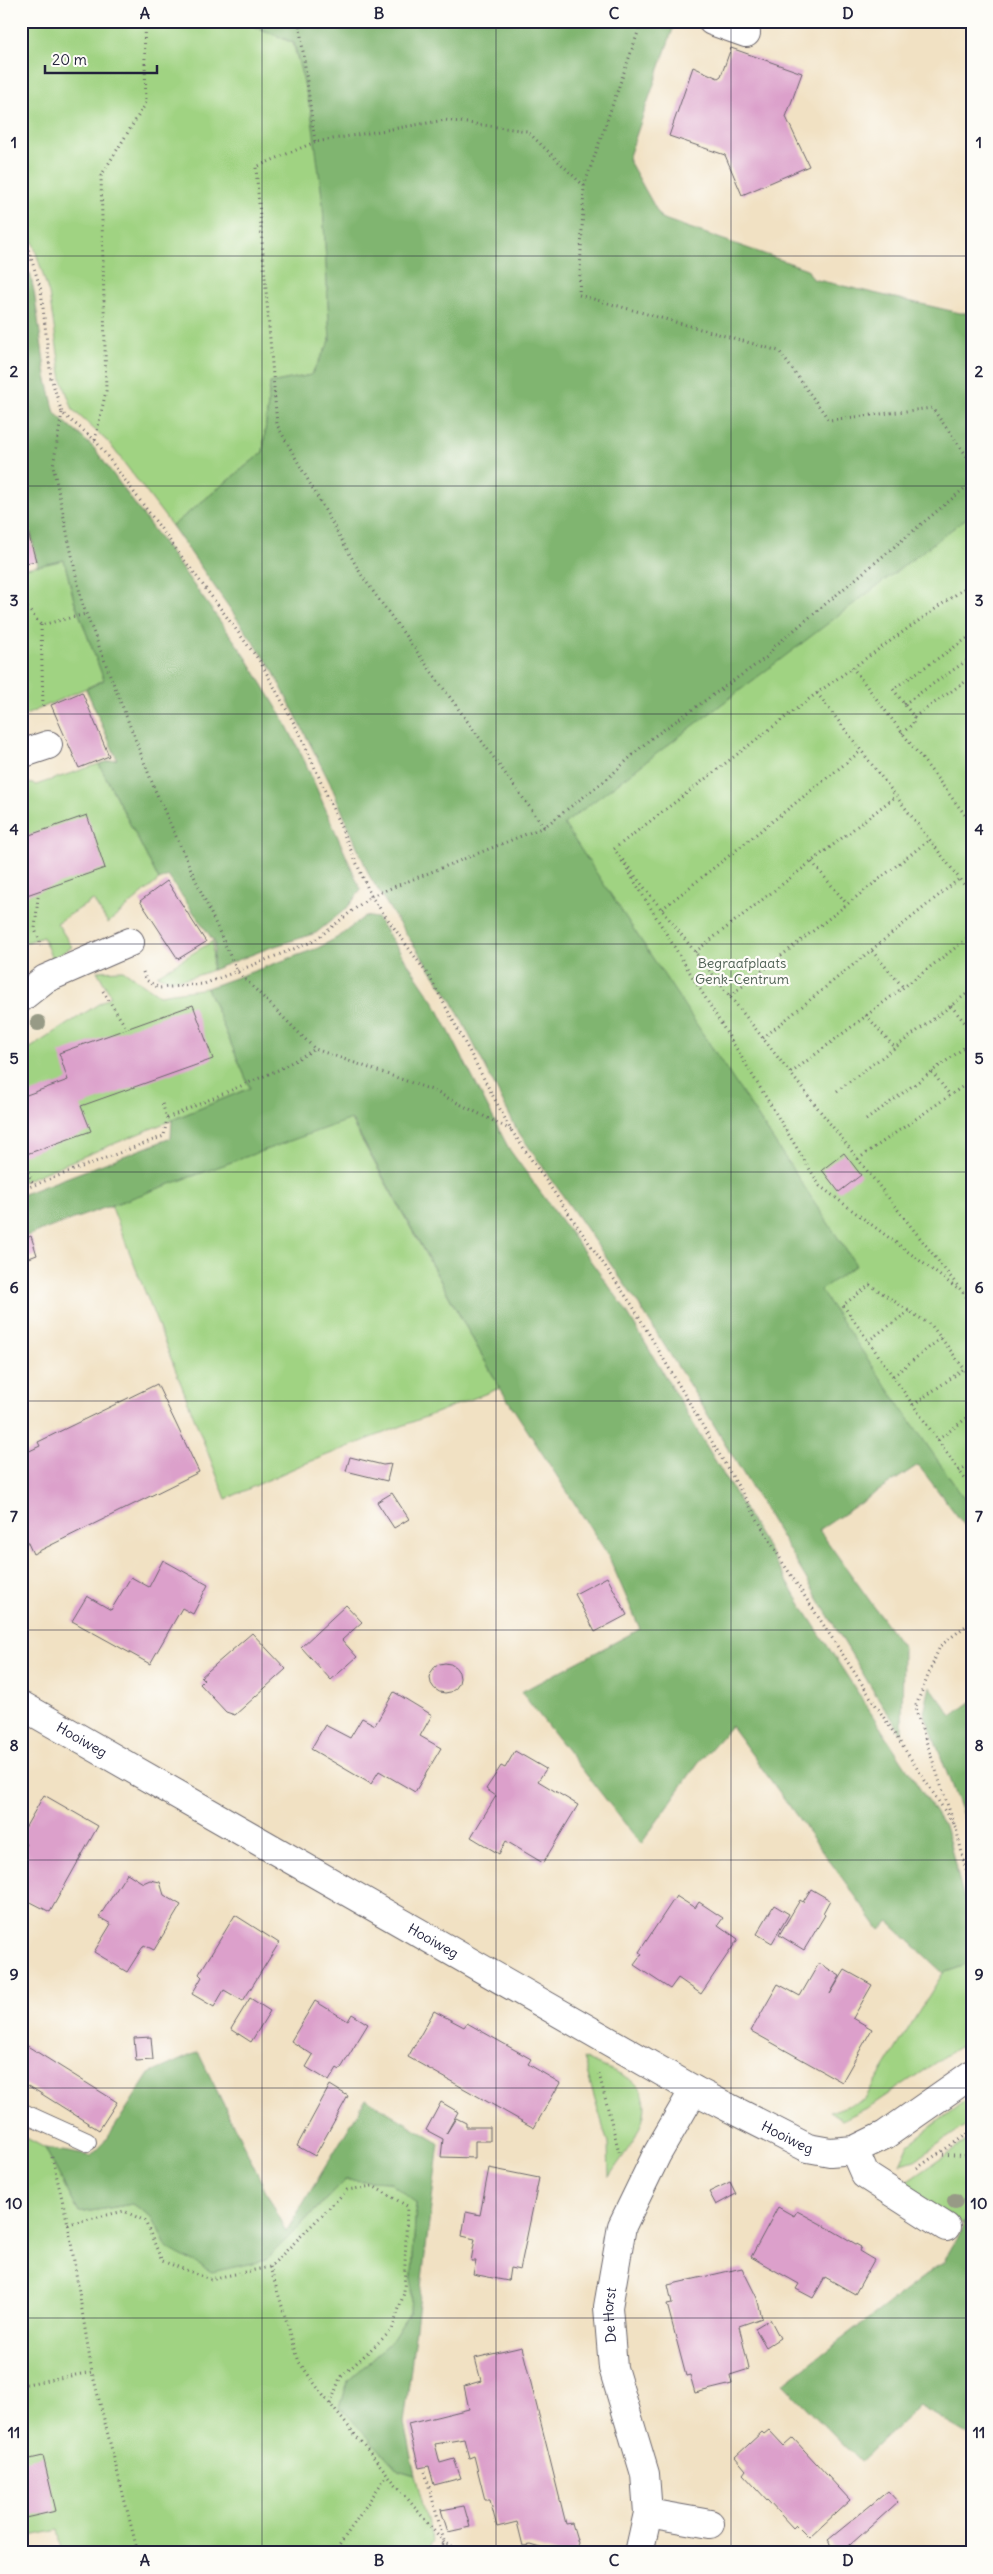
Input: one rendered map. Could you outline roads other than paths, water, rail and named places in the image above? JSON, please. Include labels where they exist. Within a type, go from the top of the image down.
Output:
[{"type":"street","points":[[712,21],[746,33]]},
{"type":"street","points":[[21,754],[48,745]]},
{"type":"street","points":[[21,998],[45,980],[130,942]]},
{"type":"street","name":"Hooiweg","points":[[21,1705],[694,2090],[808,2148],[830,2152],[854,2150],[885,2135],[972,2074]]},
{"type":"street","name":"De Horst","points":[[639,2553],[648,2513],[645,2474],[613,2368],[608,2307],[622,2226],[657,2154],[694,2090]]},
{"type":"street","points":[[854,2150],[865,2175],[946,2227]]},
{"type":"street","points":[[648,2513],[710,2524]]},
{"type":"lane","points":[[21,2112],[87,2142]]},
{"type":"park label","name":"Begraafplaats Genk-Centrum","points":[[742,972]]}]
